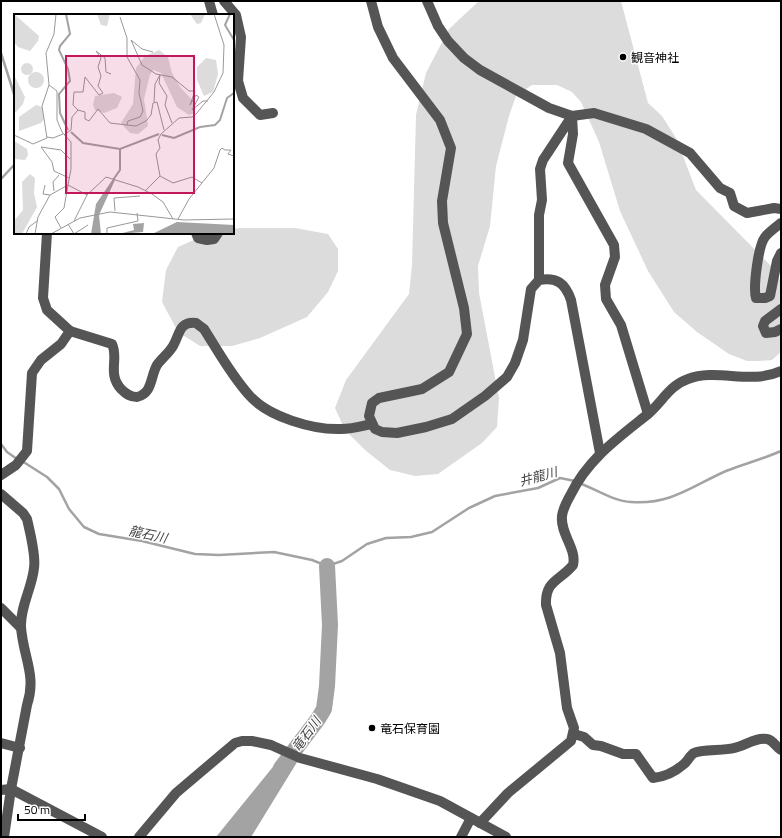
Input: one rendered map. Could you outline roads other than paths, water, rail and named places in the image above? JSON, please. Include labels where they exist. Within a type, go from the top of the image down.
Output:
[{"type":"street","points":[[208,1],[213,14]]},
{"type":"street","points":[[224,1],[236,15],[241,37],[238,81],[243,98],[260,115],[272,113]]},
{"type":"street","points":[[371,1],[378,27],[393,58],[440,120],[450,148],[442,201],[443,224],[464,308],[467,334],[449,372],[422,388],[379,398],[372,403],[370,409],[371,424],[375,429],[382,432],[397,433],[426,427],[452,418],[485,396],[507,377],[515,363],[526,321],[529,295],[531,289],[539,280],[539,215],[542,200],[540,169],[543,160],[572,116]]},
{"type":"street","points":[[427,1],[438,26],[448,41],[464,58],[480,70],[549,108],[572,116],[594,112],[646,128],[690,153],[720,188],[730,193],[734,206],[747,213],[774,208],[781,209]]},
{"type":"street","points":[[572,116],[573,134],[568,163],[614,244],[615,257],[605,285],[606,299],[621,325],[648,414]]},
{"type":"street","points":[[781,223],[764,238],[756,273],[754,291],[756,298],[765,298],[770,296],[777,261],[781,254]]},
{"type":"street","points":[[47,234],[44,298],[47,310],[70,331],[112,344],[114,349],[113,374],[117,384],[126,393],[137,397],[149,390],[154,372],[174,345],[179,329],[186,323],[196,323],[204,329],[249,396],[266,408],[288,420],[325,429],[343,430],[371,424]]},
{"type":"street","points":[[196,234],[198,238],[207,240],[214,238],[217,234]]},
{"type":"street","points":[[539,280],[556,279],[563,283],[571,300],[600,453]]},
{"type":"street","points":[[781,308],[765,321],[763,326],[766,333],[775,332],[781,329]]},
{"type":"street","points":[[1,475],[20,460],[27,451],[32,374],[41,360],[61,344],[70,331]]},
{"type":"street","points":[[461,837],[475,820],[571,741],[574,734],[574,728],[567,708],[560,653],[546,606],[546,598],[550,585],[573,565],[573,555],[562,526],[562,517],[564,507],[578,481],[600,453],[648,414],[667,393],[688,379],[710,376],[759,378],[772,376],[781,371]]},
{"type":"street","points":[[1,494],[23,513],[29,529],[34,567],[21,617],[21,628],[32,677],[31,693],[27,705],[20,748],[6,790],[4,837]]},
{"type":"street","points":[[1,608],[21,628]]},
{"type":"street","points":[[574,734],[584,737],[593,745],[601,746],[623,754],[636,754],[651,776],[656,778],[674,772],[693,754],[699,751],[718,751],[736,748],[758,739],[771,740],[781,750]]},
{"type":"street","points":[[139,837],[176,793],[236,743],[242,741],[252,741],[277,747],[300,758],[377,779],[440,801],[506,837]]},
{"type":"street","points":[[1,743],[20,748]]},
{"type":"street","points":[[6,790],[102,837]]},
{"type":"waterway","name":"龍石川","points":[[1,53],[14,94]]},
{"type":"waterway","name":"龍石川","points":[[1,179],[14,165]]},
{"type":"waterway","name":"龍石川","points":[[1,444],[7,452],[17,459]]},
{"type":"waterway","name":"井龍川","points":[[579,483],[624,501],[658,501],[681,493],[726,471],[781,451]]},
{"type":"waterway","name":"龍石川","points":[[22,461],[47,477],[59,489],[69,509],[84,527],[99,534],[142,541],[195,554],[219,555],[274,552],[312,560],[327,566],[342,561],[367,544],[386,538],[411,537],[432,532],[469,508],[495,496],[538,488],[560,478],[575,481]]},
{"type":"waterway","name":"竜石川","points":[[281,768],[324,709],[327,686],[330,625],[327,566]]},
{"type":"place","name":"観音神社","points":[[623,57]]},
{"type":"place","name":"竜石保育園","points":[[372,728]]}]
